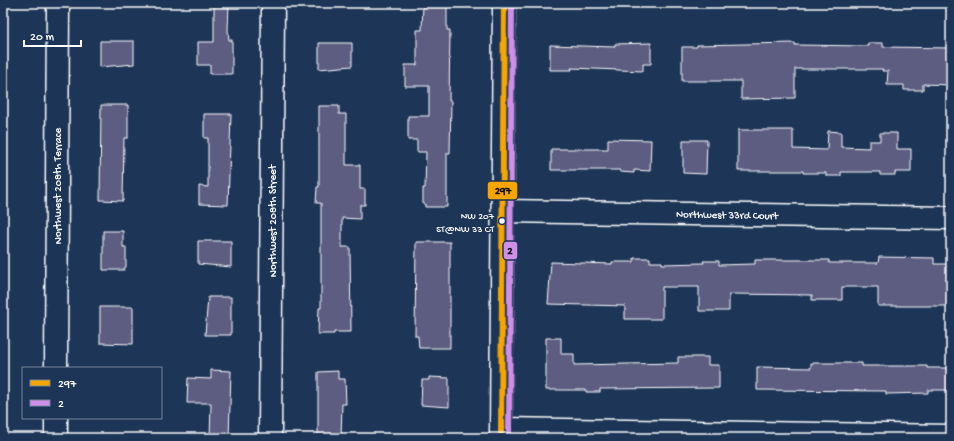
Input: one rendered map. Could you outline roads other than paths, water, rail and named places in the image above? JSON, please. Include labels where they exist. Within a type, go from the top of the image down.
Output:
[{"type":"street","name":"Northwest 208th Terrace","points":[[56,367],[58,3]]},
{"type":"street","name":"Northwest 208th Street","points":[[270,438],[273,3]]},
{"type":"street","points":[[504,3],[501,433],[951,436]]},
{"type":"street","name":"Northwest 33rd Court","points":[[503,211],[951,218]]},
{"type":"street","points":[[56,419],[56,438]]},
{"type":"place","name":"NW 207 ST@NW 33 CT","points":[[502,221]]}]
